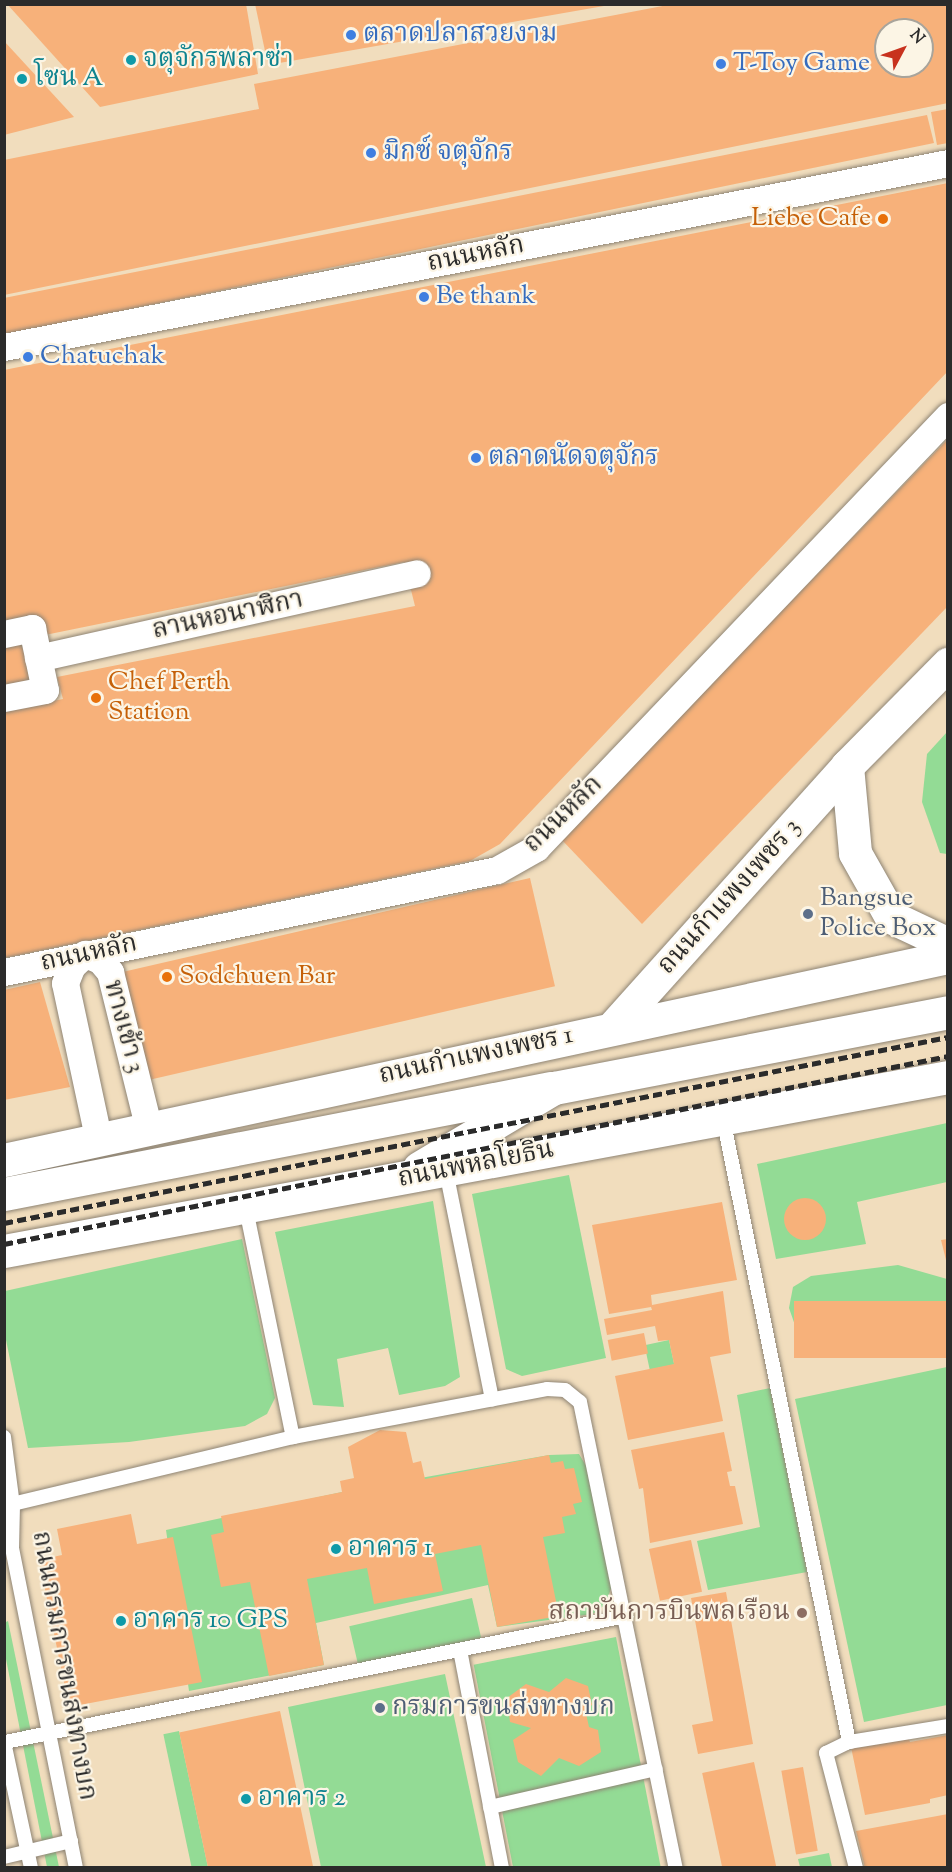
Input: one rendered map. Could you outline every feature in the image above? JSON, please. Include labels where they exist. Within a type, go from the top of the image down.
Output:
[{"type":"main road","name":"ถนนกำแพงเพชร 3","points":[[613,1027],[847,766],[948,664]]},
{"type":"main road","points":[[847,766],[855,853],[891,917],[948,944]]},
{"type":"main road","name":"ถนนกำแพงเพชร 1","points":[[4,1160],[148,1126],[948,957]]},
{"type":"main road","points":[[7,1193],[948,1012]]},
{"type":"main road","name":"ถนนพหลโยธิน","points":[[4,1251],[246,1209],[948,1077]]},
{"type":"main road","points":[[399,1180],[554,1088]]},
{"type":"street","name":"ถนนหลัก","points":[[4,347],[948,163]]},
{"type":"street","name":"ถนนหลัก","points":[[4,972],[497,870],[536,848],[948,416]]},
{"type":"street","name":"ลานหอนาฬิกา","points":[[38,658],[417,573]]},
{"type":"street","points":[[4,634],[32,628],[45,690],[4,698]]},
{"type":"street","name":"ทางเข้า 3","points":[[98,1137],[65,983],[72,966],[85,954],[100,960],[110,972],[148,1126]]},
{"type":"lane","points":[[723,1118],[849,1742]]},
{"type":"lane","points":[[446,1171],[492,1399]]},
{"type":"lane","points":[[246,1209],[293,1437]]},
{"type":"lane","points":[[9,1506],[293,1437],[548,1389],[565,1390],[580,1402],[626,1616],[676,1868]]},
{"type":"lane","name":"ถนนกรมการขนส่งทางบก","points":[[4,1437],[12,1548],[76,1868]]},
{"type":"lane","points":[[31,1868],[4,1742],[626,1616]]},
{"type":"lane","points":[[460,1650],[502,1868]]},
{"type":"lane","points":[[856,1868],[826,1753],[849,1742],[948,1726]]},
{"type":"lane","points":[[490,1807],[656,1768]]},
{"type":"lane","points":[[4,1857],[71,1841]]},
{"type":"green space","points":[[947,732],[947,854],[940,853],[922,802],[927,754]]},
{"type":"green space","points":[[947,1123],[947,1182],[857,1202],[866,1244],[776,1259],[757,1164]]},
{"type":"green space","points":[[569,1175],[606,1358],[522,1376],[506,1369],[472,1194]]},
{"type":"green space","points":[[433,1201],[460,1377],[445,1386],[399,1395],[388,1348],[337,1359],[344,1407],[313,1405],[275,1232]]},
{"type":"green space","points":[[242,1239],[275,1398],[267,1414],[245,1426],[129,1442],[28,1448],[5,1335],[5,1291]]},
{"type":"green space","points":[[898,1265],[947,1279],[947,1301],[797,1331],[789,1308],[793,1287],[811,1276]]},
{"type":"green space","points":[[669,1340],[674,1364],[650,1370],[645,1345]]},
{"type":"green space","points":[[947,1367],[947,1705],[864,1722],[795,1399]]},
{"type":"green space","points":[[770,1388],[807,1572],[708,1590],[697,1541],[760,1527],[737,1395]]},
{"type":"green space","name":"อาคาร 1","points":[[579,1454],[588,1469],[612,1585],[606,1604],[593,1614],[497,1627],[488,1585],[316,1623],[324,1665],[189,1691],[166,1530],[342,1492],[549,1455]]},
{"type":"green space","points":[[472,1598],[481,1638],[358,1666],[349,1626]]},
{"type":"green space","points":[[8,1621],[59,1867],[47,1867],[5,1654],[4,1623]]},
{"type":"green space","points":[[616,1637],[661,1868],[513,1868],[474,1665]]},
{"type":"green space","points":[[445,1674],[486,1867],[321,1867],[288,1707]]},
{"type":"green space","points":[[179,1731],[208,1867],[192,1868],[163,1734]]},
{"type":"green space","points":[[829,1853],[832,1867],[800,1867],[798,1859]]},
{"type":"building","points":[[7,4],[246,4],[258,74],[100,107]]},
{"type":"building","name":"ตลาดปลาสวยงาม","points":[[255,4],[604,4],[604,6],[268,65]]},
{"type":"building","name":"มิกซ์ จตุจักร","points":[[673,4],[948,4],[948,103],[4,295],[4,160],[259,109],[254,84]]},
{"type":"building","name":"โซน A","points":[[4,41],[74,117],[4,135]]},
{"type":"building","points":[[948,109],[948,143],[937,145],[931,112]]},
{"type":"building","points":[[927,115],[934,143],[4,335],[4,298]]},
{"type":"building","name":"ตลาดนัดจตุจักร","points":[[948,183],[948,371],[500,844],[470,861],[4,958],[4,711],[63,699],[57,677],[415,606],[404,562],[40,636],[4,622],[4,370]]},
{"type":"building","points":[[948,439],[948,606],[642,924],[561,839]]},
{"type":"building","points":[[22,641],[30,681],[4,686],[4,645]]},
{"type":"building","points":[[530,878],[555,986],[149,1080],[124,972]]},
{"type":"building","points":[[40,982],[70,1087],[4,1100],[4,990]]},
{"type":"building","points":[[805,1198],[813,1199],[820,1204],[825,1211],[825,1227],[820,1234],[813,1239],[805,1240],[797,1239],[790,1234],[785,1227],[784,1219],[785,1211],[790,1204],[797,1199]]},
{"type":"building","points":[[722,1202],[737,1280],[651,1295],[652,1305],[723,1291],[731,1353],[710,1357],[723,1421],[628,1440],[615,1376],[674,1364],[669,1340],[658,1341],[655,1326],[607,1335],[604,1319],[652,1310],[651,1307],[609,1314],[592,1225]]},
{"type":"building","points":[[948,1239],[948,1264],[947,1264],[941,1240]]},
{"type":"building","points":[[794,1301],[948,1301],[948,1358],[794,1358]]},
{"type":"building","points":[[644,1333],[648,1354],[612,1361],[608,1340]]},
{"type":"building","name":"อาคาร 1","points":[[380,1430],[406,1432],[413,1463],[421,1461],[425,1479],[549,1455],[551,1463],[563,1461],[565,1469],[574,1468],[582,1502],[573,1504],[576,1514],[562,1517],[565,1533],[543,1537],[559,1616],[497,1627],[481,1545],[435,1554],[443,1591],[374,1604],[367,1568],[307,1579],[324,1665],[269,1676],[250,1582],[221,1587],[211,1535],[224,1532],[221,1516],[342,1492],[340,1481],[354,1478],[348,1447]]},
{"type":"building","points":[[724,1432],[732,1471],[727,1472],[730,1486],[735,1486],[743,1524],[650,1543],[643,1488],[639,1489],[631,1450]]},
{"type":"building","name":"อาคาร 10 GPS","points":[[131,1514],[137,1544],[173,1537],[202,1682],[69,1707],[39,1560],[62,1555],[57,1529]]},
{"type":"building","points":[[691,1540],[702,1592],[660,1601],[649,1549]]},
{"type":"building","points":[[726,1592],[753,1744],[698,1754],[692,1725],[713,1721],[691,1598]]},
{"type":"building","points":[[566,1678],[588,1686],[592,1705],[585,1709],[589,1727],[598,1730],[601,1752],[579,1766],[559,1758],[541,1776],[518,1762],[513,1740],[531,1728],[510,1722],[507,1698],[526,1684],[549,1692]]},
{"type":"building","name":"อาคาร 2","points":[[280,1711],[313,1868],[208,1868],[179,1732]]},
{"type":"building","points":[[948,1735],[948,1795],[930,1799],[930,1803],[865,1815],[851,1747],[908,1736],[910,1742]]},
{"type":"building","points":[[754,1762],[776,1868],[722,1868],[702,1773]]},
{"type":"building","points":[[803,1767],[818,1851],[796,1855],[781,1771]]},
{"type":"building","points":[[948,1814],[948,1868],[865,1868],[856,1831]]},
{"type":"railway","points":[[4,1223],[948,1037]]},
{"type":"railway","points":[[4,1244],[948,1056]]},
{"type":"place","name":"ตลาดปลาสวยงาม","points":[[351,35]]},
{"type":"place","name":"จตุจักรพลาซ่า","points":[[131,60]]},
{"type":"place","name":"T-Toy Game","points":[[721,64]]},
{"type":"place","name":"โซน A","points":[[22,79]]},
{"type":"place","name":"มิกซ์ จตุจักร","points":[[371,153]]},
{"type":"place","name":"Liebe Cafe","points":[[883,219]]},
{"type":"place","name":"Be thank","points":[[424,297]]},
{"type":"place","name":"Chatuchak","points":[[28,357]]},
{"type":"place","name":"ตลาดนัดจตุจักร","points":[[476,458]]},
{"type":"place","name":"Chef Perth Station","points":[[96,698]]},
{"type":"place","name":"Bangsue Police Box","points":[[808,914]]},
{"type":"place","name":"Sodchuen Bar","points":[[167,977]]},
{"type":"place","name":"อาคาร 1","points":[[336,1549]]},
{"type":"place","name":"สถาบันการบินพลเรือน","points":[[802,1613]]},
{"type":"place","name":"อาคาร 10 GPS","points":[[121,1621]]},
{"type":"place","name":"กรมการขนส่งทางบก","points":[[380,1708]]},
{"type":"place","name":"อาคาร 2","points":[[246,1799]]}]
